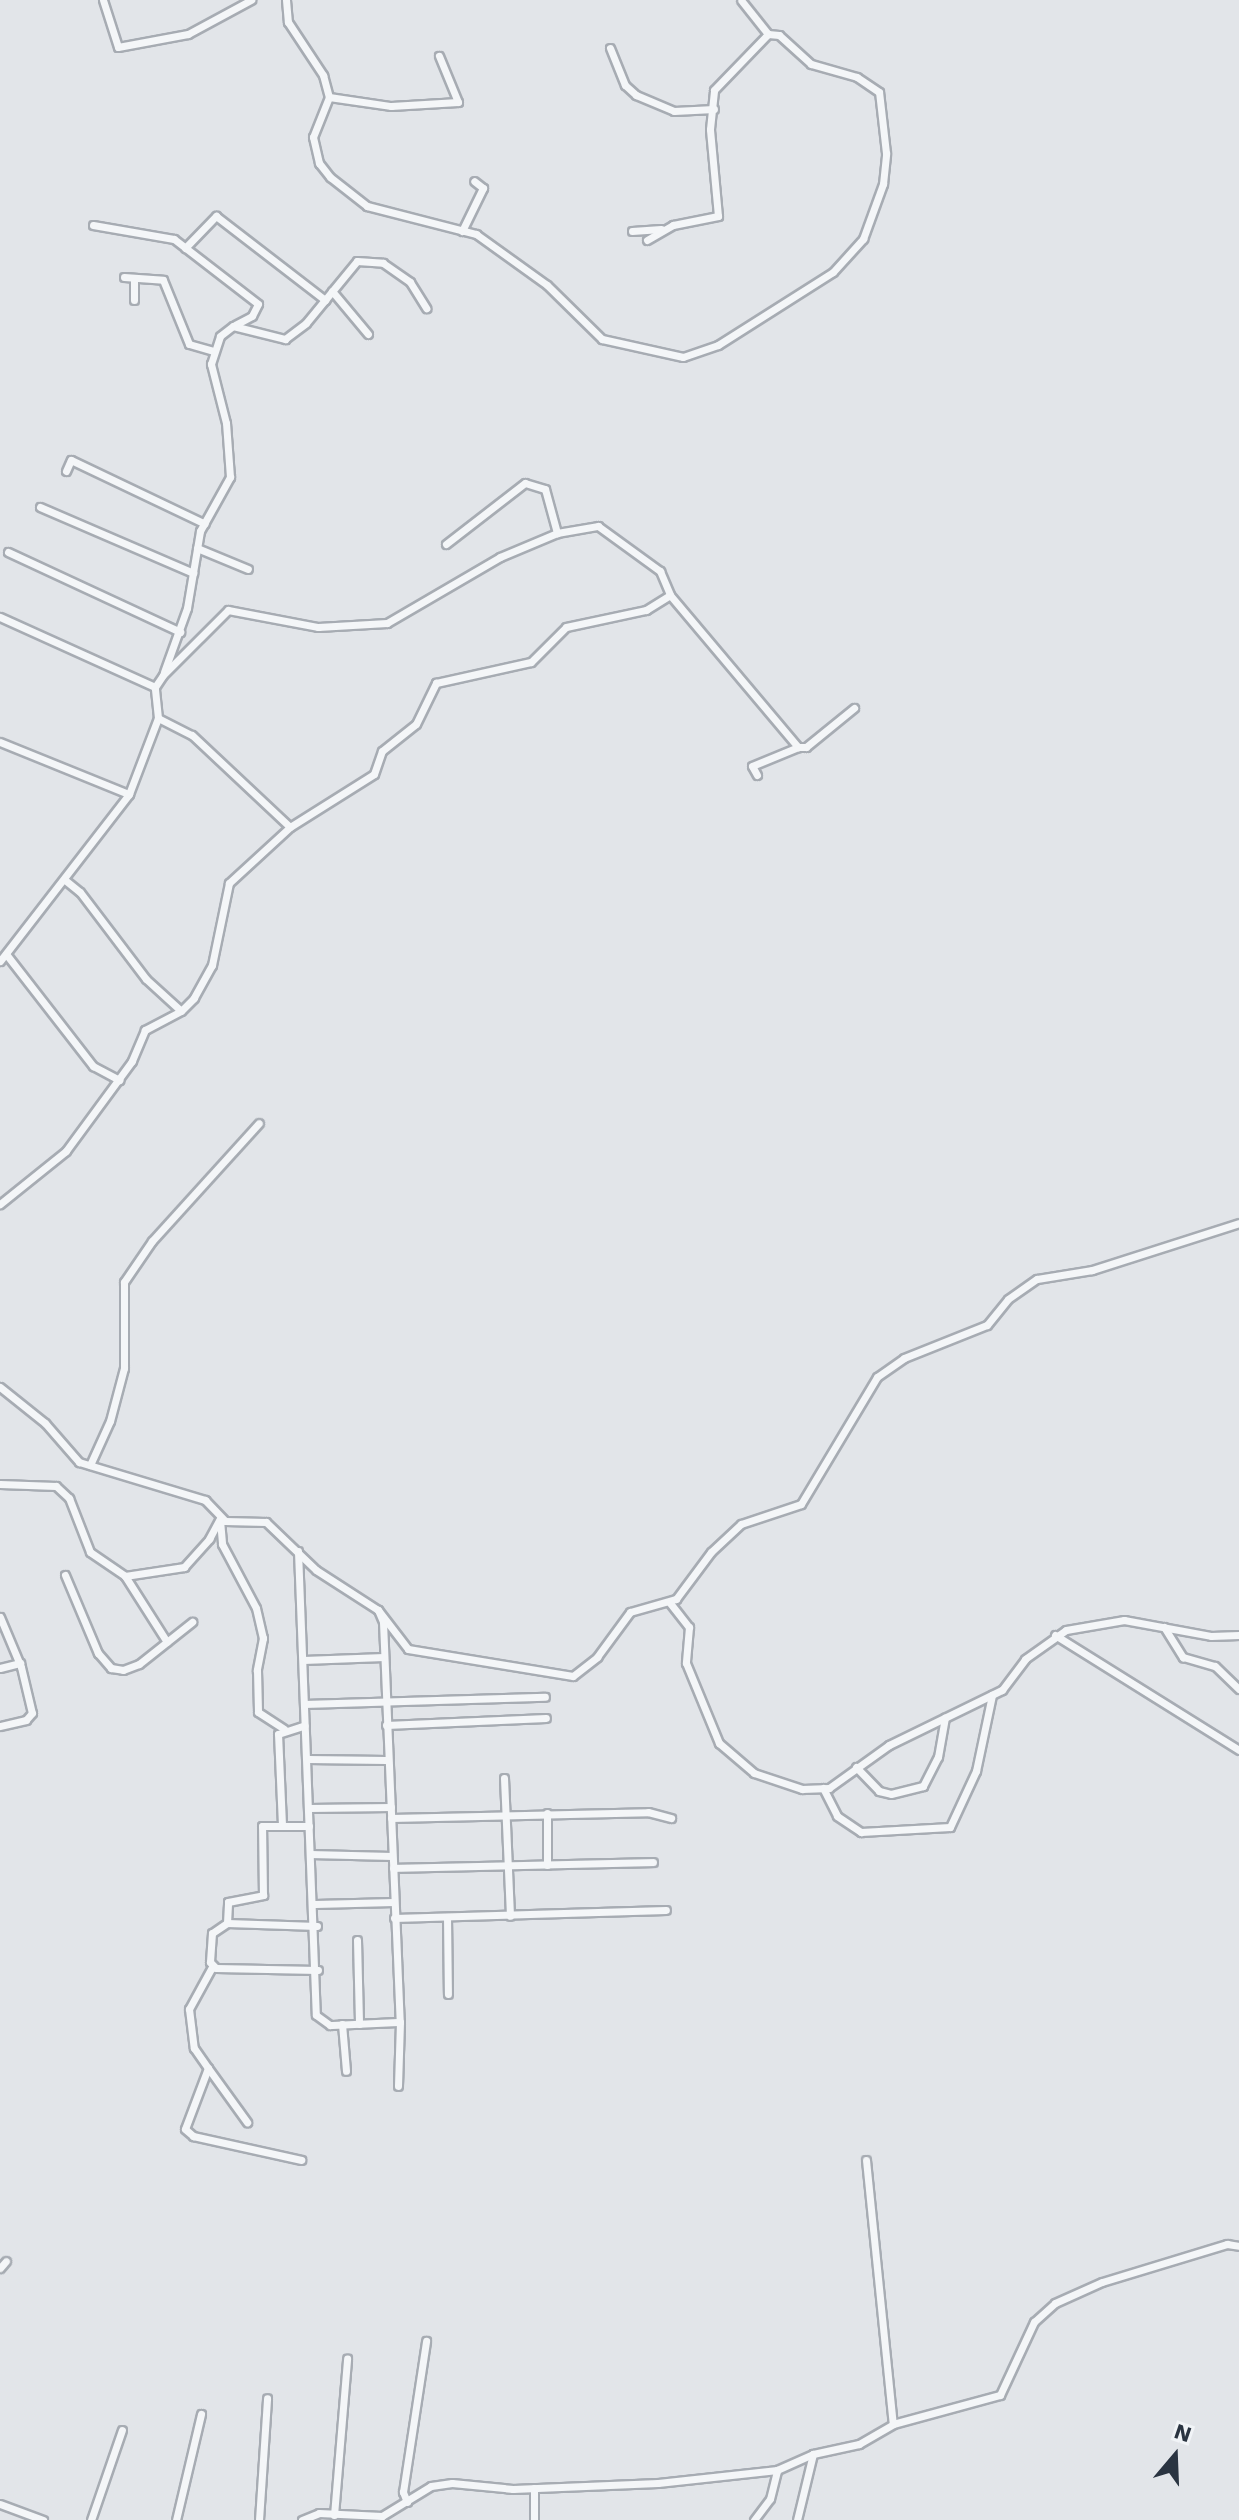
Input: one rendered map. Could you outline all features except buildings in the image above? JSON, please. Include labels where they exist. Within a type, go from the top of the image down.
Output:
[{"type":"street","points":[[103,0],[118,47],[188,34],[251,0]]},
{"type":"street","points":[[286,0],[288,22],[323,75],[329,97],[313,137],[319,163],[330,177],[367,206],[476,234],[547,285],[590,331],[670,356],[718,345],[833,272],[863,239],[883,184],[886,153],[879,92],[857,77],[811,64],[779,35],[768,34],[741,0]]},
{"type":"street","points":[[632,231],[663,229],[718,216],[710,129],[714,90],[768,34]]},
{"type":"street","points":[[610,48],[625,85],[636,95],[674,111],[714,109]]},
{"type":"street","points":[[329,97],[391,106],[458,102],[439,56]]},
{"type":"street","points":[[462,231],[483,188],[474,181]]},
{"type":"street","points":[[185,248],[216,216],[325,300]]},
{"type":"street","points":[[93,225],[161,233],[258,304],[252,316],[220,336],[214,351],[211,364],[226,423],[230,477],[205,524],[180,632],[163,675]]},
{"type":"street","points":[[647,240],[663,229]]},
{"type":"street","points":[[233,326],[285,339],[325,300],[357,261],[372,259],[410,282],[426,308]]},
{"type":"street","points":[[124,277],[163,280],[189,344],[214,351]]},
{"type":"street","points":[[134,278],[134,300]]},
{"type":"street","points":[[332,291],[368,334]]},
{"type":"street","points":[[66,471],[71,460],[205,524]]},
{"type":"street","points":[[446,544],[525,483],[545,489],[557,533]]},
{"type":"street","points":[[40,507],[193,573]]},
{"type":"street","points":[[0,961],[129,794],[158,718],[155,687],[163,675],[228,610],[318,627],[387,623],[500,557],[557,533],[598,526],[660,571],[670,595],[798,747]]},
{"type":"street","points":[[197,548],[248,569]]},
{"type":"street","points":[[8,552],[180,632]]},
{"type":"street","points":[[0,1204],[66,1151],[119,1080],[145,1030],[181,1011],[212,965],[229,883],[290,827],[374,774],[382,751],[416,724],[436,683],[531,662],[566,627],[646,610],[670,595]]},
{"type":"street","points":[[0,617],[155,687]]},
{"type":"street","points":[[757,775],[752,766],[798,747],[806,747],[854,708]]},
{"type":"street","points":[[158,718],[192,735],[290,827]]},
{"type":"street","points":[[0,742],[129,794]]},
{"type":"street","points":[[65,880],[80,892],[146,979],[181,1011]]},
{"type":"street","points":[[6,954],[93,1066],[119,1080]]},
{"type":"street","points":[[90,1465],[110,1421],[124,1368],[124,1282],[152,1241],[259,1123]]},
{"type":"street","points":[[220,1518],[266,1522],[316,1570],[378,1610],[408,1649],[573,1676],[597,1657],[630,1612],[670,1603],[741,1524],[786,1513],[801,1504],[871,1385],[904,1358],[987,1325],[1008,1299],[1037,1279],[1092,1270],[1239,1223]]},
{"type":"street","points":[[0,1387],[45,1423],[65,1451],[90,1465],[205,1500],[220,1518],[222,1544],[256,1608],[263,1638],[257,1670],[258,1712],[284,1729]]},
{"type":"street","points":[[0,1484],[56,1486],[69,1498],[90,1552],[125,1576],[167,1642]]},
{"type":"street","points":[[125,1576],[184,1567],[209,1539],[220,1518]]},
{"type":"street","points":[[298,1551],[310,1854],[317,1926],[316,2015],[320,2022],[342,2024],[400,2022]]},
{"type":"street","points":[[65,1575],[98,1653],[111,1668],[123,1670],[139,1664],[192,1622]]},
{"type":"street","points":[[670,1603],[689,1627],[686,1663],[719,1743],[754,1773],[790,1787],[823,1788],[945,1718],[992,1695],[1055,1635],[1124,1620],[1239,1635]]},
{"type":"street","points":[[378,1610],[384,1657],[386,1760],[391,1807],[400,2022],[398,2086]]},
{"type":"street","points":[[0,1617],[20,1663],[32,1713],[26,1720],[0,1726]]},
{"type":"street","points":[[1164,1627],[1183,1657],[1215,1666],[1239,1689]]},
{"type":"street","points":[[1055,1635],[1239,1750]]},
{"type":"street","points":[[303,1660],[384,1657]]},
{"type":"street","points":[[0,1668],[20,1663]]},
{"type":"street","points":[[823,1788],[837,1816],[861,1832],[950,1827],[976,1771],[992,1695]]},
{"type":"street","points":[[304,1704],[545,1697]]},
{"type":"street","points":[[386,1725],[546,1718]]},
{"type":"street","points":[[856,1767],[879,1791],[891,1794],[923,1786],[938,1757],[945,1718]]},
{"type":"street","points":[[282,1825],[278,1734],[284,1729],[305,1725]]},
{"type":"street","points":[[308,1759],[386,1760]]},
{"type":"street","points":[[504,1778],[510,1916]]},
{"type":"street","points":[[309,1808],[391,1807]]},
{"type":"street","points":[[391,1818],[648,1812],[671,1818]]},
{"type":"street","points":[[547,1813],[547,1865]]},
{"type":"street","points":[[227,1923],[228,1902],[263,1895],[262,1826],[309,1826]]},
{"type":"street","points":[[310,1854],[392,1856]]},
{"type":"street","points":[[393,1868],[653,1862]]},
{"type":"street","points":[[315,1904],[394,1902]]},
{"type":"street","points":[[394,1918],[666,1910]]},
{"type":"street","points":[[447,1917],[448,1994]]},
{"type":"street","points":[[247,2122],[194,2048],[189,2009],[212,1967],[212,1933],[227,1923],[317,1926]]},
{"type":"street","points":[[357,1940],[359,2024]]},
{"type":"street","points":[[212,1967],[318,1970]]},
{"type":"street","points":[[342,2024],[346,2071]]},
{"type":"street","points":[[208,2068],[185,2129],[193,2136],[301,2160]]},
{"type":"street","points":[[866,2160],[893,2424]]},
{"type":"street","points":[[302,2520],[334,2515],[382,2516],[431,2486],[452,2483],[534,2488],[658,2483],[777,2470],[813,2454],[859,2444],[893,2424],[1000,2395],[1034,2322],[1055,2303],[1102,2282],[1227,2244],[1239,2246]]},
{"type":"street","points":[[407,2502],[403,2492],[426,2341]]},
{"type":"street","points":[[334,2515],[347,2359]]},
{"type":"street","points":[[259,2520],[267,2398]]},
{"type":"street","points":[[176,2520],[201,2414]]},
{"type":"street","points":[[91,2520],[122,2430]]},
{"type":"street","points":[[797,2520],[813,2454]]},
{"type":"street","points":[[754,2520],[770,2499],[777,2470]]},
{"type":"street","points":[[534,2488],[534,2520]]},
{"type":"street","points":[[0,2504],[43,2520]]}]
